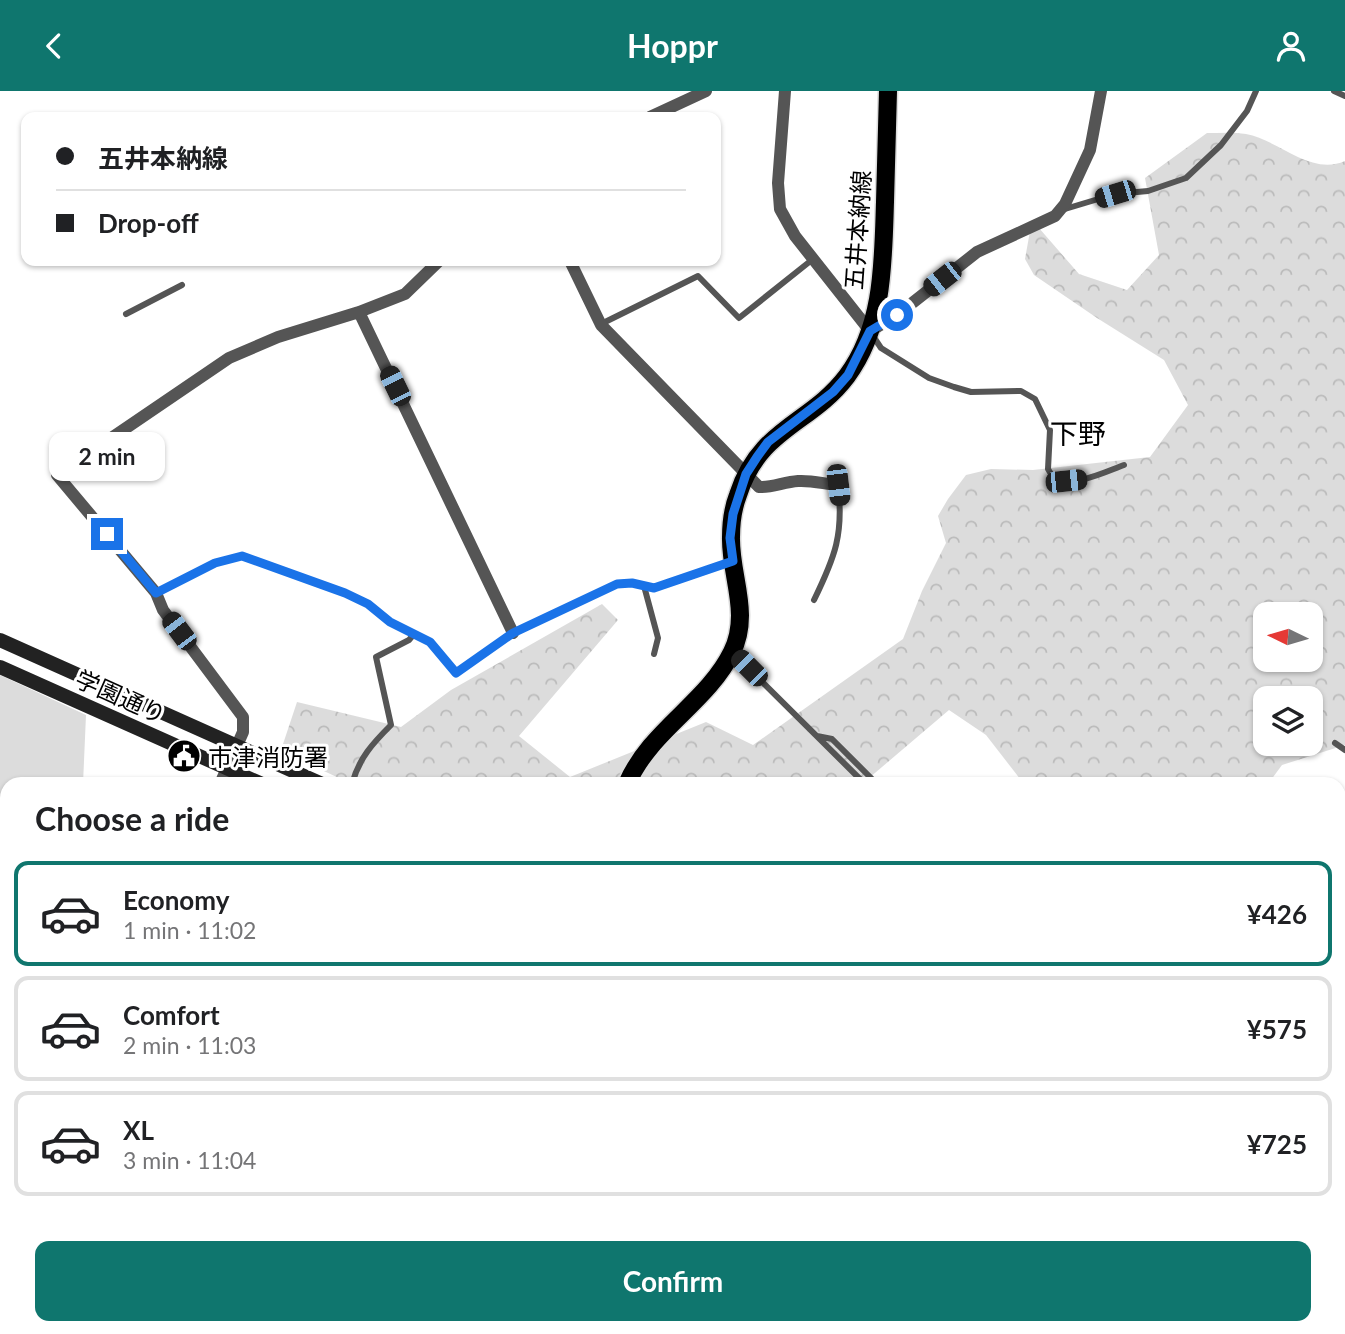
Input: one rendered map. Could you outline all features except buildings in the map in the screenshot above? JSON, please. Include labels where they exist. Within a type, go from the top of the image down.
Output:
[{"type":"main road","name":"五井本納線","points":[[632,777],[664,730],[720,674],[732,652],[741,611],[730,538],[733,514],[746,474],[768,442],[833,392],[848,375],[870,331],[883,274],[888,91]]},
{"type":"street","points":[[661,112],[706,91]]},
{"type":"street","points":[[785,91],[778,183],[780,209],[794,236],[870,331],[897,315],[976,252],[1055,216],[1090,150],[1101,91]]},
{"type":"street","points":[[223,777],[243,732],[243,716],[163,610],[156,593],[57,475],[229,358],[278,337],[359,312],[405,294],[434,266]]},
{"type":"street","points":[[572,266],[601,324],[758,487],[768,488],[777,483],[802,480],[838,485]]},
{"type":"street","points":[[359,312],[513,633]]},
{"type":"street","points":[[0,640],[305,777]]},
{"type":"street","name":"学園通り","points":[[0,667],[246,777]]},
{"type":"street","points":[[130,725],[141,702]]},
{"type":"lane","points":[[1059,210],[1115,194],[1148,191],[1186,178],[1222,145],[1247,111],[1256,91]]},
{"type":"lane","points":[[1334,91],[1345,96]]},
{"type":"lane","points":[[601,324],[698,276],[739,318],[813,259]]},
{"type":"lane","points":[[126,314],[182,285]]},
{"type":"lane","points":[[870,331],[881,348],[929,378],[971,392],[1021,391],[1035,399],[1050,430],[1048,469],[1054,479],[1066,481],[1092,478],[1124,465]]},
{"type":"lane","points":[[814,600],[835,554],[841,511],[838,485]]},
{"type":"lane","points":[[156,593],[215,563],[242,556],[368,604],[390,622],[430,642],[456,673],[513,633],[617,584],[632,583],[654,588],[733,561]]},
{"type":"lane","points":[[644,586],[658,638],[654,654]]},
{"type":"lane","points":[[354,777],[365,752],[391,725],[376,657],[409,640],[414,634]]},
{"type":"lane","points":[[732,652],[858,777]]},
{"type":"lane","points":[[816,736],[832,739],[870,777]]},
{"type":"lane","points":[[1335,743],[1345,750]]},
{"type":"green space","points":[[1207,133],[1258,137],[1307,161],[1319,164],[1345,161],[1345,745],[1323,752],[1323,686],[1253,686],[1253,756],[1310,756],[1282,765],[1273,777],[1019,777],[986,735],[949,710],[870,777],[570,777],[706,722],[753,745],[903,639],[922,591],[946,543],[938,516],[966,475],[991,469],[1033,470],[1150,457],[1188,405],[1164,360],[1034,275],[1025,259],[1032,220],[1079,274],[1127,290],[1159,255],[1145,178]]},
{"type":"green space","points":[[602,604],[618,620],[519,736],[570,777],[337,777],[300,760],[283,744],[297,702],[401,727],[451,690]]},
{"type":"green space","points":[[0,675],[86,715],[83,777],[0,777]]},
{"type":"place","name":"市津消防署","points":[[184,756]]},
{"type":"district","name":"下野","points":[[1078,433]]},
{"type":"route","points":[[107,534],[156,593],[215,563],[242,556],[368,604],[390,622],[430,642],[456,673],[513,633],[617,584],[632,583],[654,588],[733,561],[730,538],[733,514],[746,474],[757,457],[768,442],[833,392],[848,375],[870,331],[897,315]]}]
